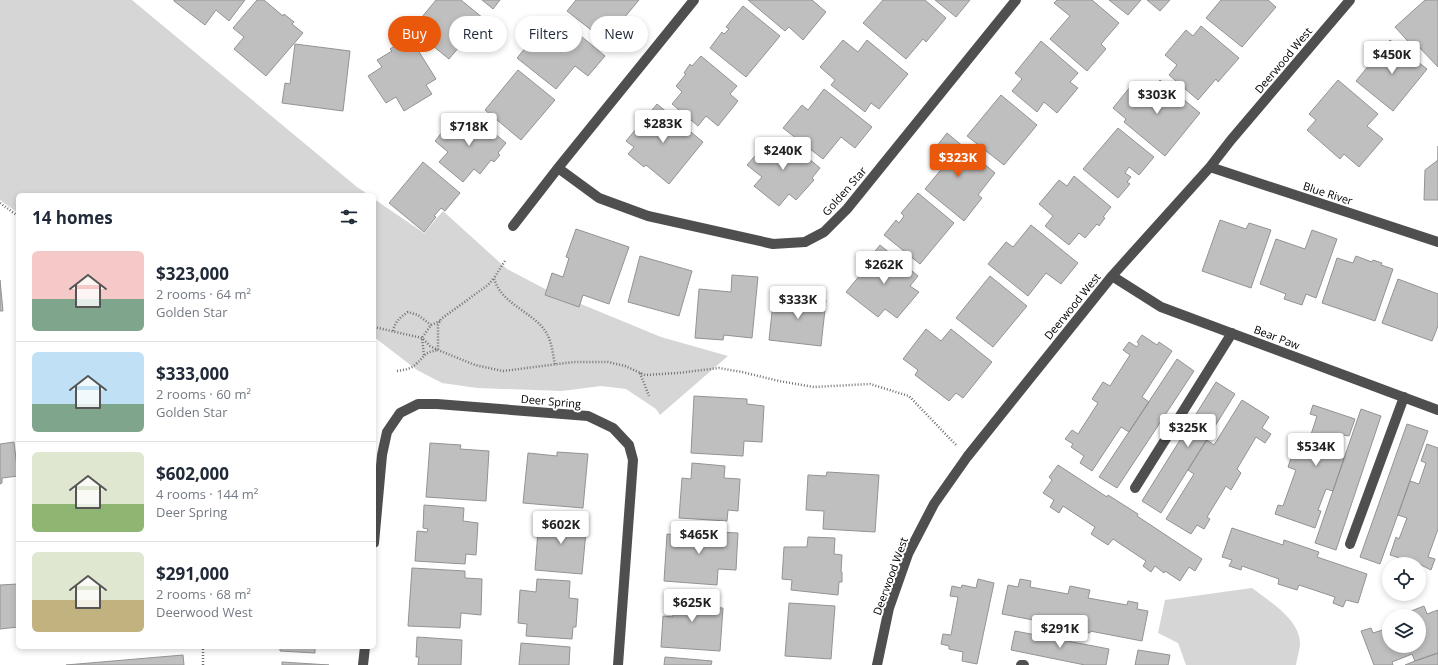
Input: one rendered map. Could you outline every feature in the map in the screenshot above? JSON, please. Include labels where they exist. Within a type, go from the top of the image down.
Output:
[{"type":"street","points":[[513,226],[694,0]]},
{"type":"street","name":"Golden Star","points":[[558,168],[599,198],[648,216],[773,244],[804,242],[824,232],[847,209],[1016,0]]},
{"type":"street","name":"Deerwood West","points":[[877,665],[889,608],[908,554],[934,504],[967,457],[1112,276],[1210,167],[1231,140],[1350,0]]},
{"type":"street","name":"Blue River","points":[[1210,167],[1438,242]]},
{"type":"street","name":"Bear Paw","points":[[1112,276],[1162,306],[1438,410]]},
{"type":"street","points":[[1135,488],[1232,333]]},
{"type":"street","points":[[1350,544],[1404,397]]},
{"type":"street","name":"Deer Spring","points":[[376,521],[382,455],[387,432],[400,413],[418,404],[437,404],[588,416],[613,428],[629,445],[633,460],[618,665]]},
{"type":"street","points":[[363,665],[365,649]]},
{"type":"path","points":[[0,203],[16,215]]},
{"type":"path","points":[[424,355],[422,338],[431,325],[440,321],[488,285],[505,261]]},
{"type":"path","points":[[494,278],[496,286],[508,300],[535,321],[546,334],[555,364]]},
{"type":"path","points":[[393,331],[395,324],[402,315],[408,312],[418,315],[431,325]]},
{"type":"path","points":[[438,350],[438,326],[440,321]]},
{"type":"path","points":[[376,327],[422,338],[430,346],[438,350],[475,365],[503,371],[574,362],[608,362],[625,366],[645,375],[719,368],[814,387],[870,384],[909,396],[967,457]]},
{"type":"path","points":[[397,371],[407,369],[416,364],[428,352],[438,350]]},
{"type":"path","points":[[640,373],[649,396]]},
{"type":"path","points":[[203,649],[203,665]]},
{"type":"shaded area","points":[[0,0],[132,0],[366,193],[16,193],[16,212],[0,200]]},
{"type":"shaded area","points":[[376,200],[424,233],[443,211],[507,269],[547,290],[661,337],[728,356],[660,415],[656,409],[626,389],[601,386],[562,391],[477,388],[442,383],[417,370],[376,339]]},
{"type":"shaded area","points":[[1252,588],[1275,605],[1295,627],[1299,635],[1300,643],[1296,665],[1186,665],[1178,643],[1158,633],[1165,600]]},
{"type":"building","points":[[174,0],[245,0],[229,21],[216,10],[205,25]]},
{"type":"building","points":[[257,0],[264,0],[283,16],[284,14],[294,22],[292,24],[303,33],[266,76],[234,49],[244,37],[233,28]]},
{"type":"building","points":[[436,0],[461,0],[481,16],[449,16],[449,52],[455,52],[449,59],[440,52],[441,16],[423,16]]},
{"type":"building","points":[[482,0],[500,0],[493,9]]},
{"type":"building","points":[[576,0],[639,0],[626,16],[590,16],[590,29],[582,23],[582,16],[573,16],[567,11]]},
{"type":"building","points":[[748,0],[812,0],[826,12],[803,40],[789,27],[785,31]]},
{"type":"building","points":[[883,0],[925,0],[946,18],[926,42],[923,39],[906,59],[863,23]]},
{"type":"building","points":[[935,0],[970,0],[956,17]]},
{"type":"building","points":[[1057,0],[1092,0],[1119,23],[1101,44],[1106,49],[1087,71],[1050,39],[1070,16],[1054,3]]},
{"type":"building","points":[[1109,0],[1141,0],[1128,15]]},
{"type":"building","points":[[1147,0],[1170,0],[1160,11]]},
{"type":"building","points":[[1221,0],[1268,0],[1276,7],[1242,47],[1206,18]]},
{"type":"building","points":[[1425,0],[1438,0],[1438,67],[1418,46],[1415,49],[1395,27]]},
{"type":"building","points":[[743,6],[780,36],[746,77],[710,48],[722,32],[724,34],[729,29],[726,27]]},
{"type":"building","points":[[1201,26],[1239,58],[1218,82],[1216,79],[1198,100],[1169,75],[1177,65],[1165,55],[1186,30],[1193,36]]},
{"type":"building","points":[[582,37],[590,44],[590,52],[600,52],[605,56],[588,76],[575,66],[556,89],[517,58],[522,52],[582,52]]},
{"type":"building","points":[[843,40],[858,52],[867,40],[908,74],[879,109],[871,103],[865,112],[831,85],[835,80],[820,67]]},
{"type":"building","points":[[1390,40],[1427,69],[1393,111],[1356,81],[1370,64],[1373,67],[1377,62],[1374,59]]},
{"type":"building","points":[[1041,41],[1078,73],[1070,82],[1078,88],[1057,113],[1044,102],[1037,112],[1012,91],[1022,79],[1015,73]]},
{"type":"building","points":[[295,44],[350,51],[343,111],[282,103],[285,83],[290,84]]},
{"type":"building","points":[[390,52],[419,52],[436,79],[426,85],[432,94],[404,111],[396,97],[386,103],[368,76],[382,67],[377,60]]},
{"type":"building","points":[[701,56],[737,86],[730,94],[738,101],[718,126],[706,116],[698,126],[672,104],[682,92],[676,86],[686,74],[684,73],[690,64],[692,66]]},
{"type":"building","points":[[518,70],[555,100],[521,140],[485,110]]},
{"type":"building","points":[[1160,80],[1200,113],[1165,156],[1124,122],[1126,119],[1113,108],[1135,81],[1149,93]]},
{"type":"building","points":[[1338,80],[1378,114],[1367,126],[1383,139],[1359,167],[1344,154],[1340,159],[1307,130],[1316,120],[1309,114]]},
{"type":"building","points":[[824,89],[872,127],[855,148],[841,137],[823,159],[783,128],[802,105],[808,110]]},
{"type":"building","points":[[1001,95],[1037,125],[1004,165],[967,136]]},
{"type":"building","points":[[657,104],[703,142],[669,184],[646,165],[644,167],[628,154],[634,147],[626,141]]},
{"type":"building","points":[[470,113],[506,143],[498,153],[500,155],[494,162],[491,160],[480,174],[474,169],[463,182],[439,162],[448,152],[435,141],[455,116],[462,122]]},
{"type":"building","points":[[1118,128],[1154,157],[1139,175],[1129,167],[1125,173],[1131,177],[1127,182],[1130,184],[1118,198],[1083,169]]},
{"type":"building","points":[[947,133],[995,173],[978,195],[982,198],[964,221],[925,189],[944,166],[930,155]]},
{"type":"building","points":[[785,139],[820,168],[812,178],[814,180],[796,200],[789,194],[779,206],[754,186],[762,177],[747,165],[768,141],[777,148]]},
{"type":"building","points":[[1438,160],[1438,200],[1424,200],[1425,170]]},
{"type":"building","points":[[423,162],[460,193],[445,211],[441,208],[424,232],[389,203]]},
{"type":"building","points":[[1074,176],[1111,207],[1103,217],[1105,218],[1099,226],[1097,224],[1085,238],[1079,233],[1069,245],[1045,226],[1053,216],[1039,204],[1059,180],[1067,186]]},
{"type":"building","points":[[918,193],[954,223],[920,264],[884,235],[896,220],[899,223],[904,216],[901,213]]},
{"type":"building","points":[[1220,220],[1246,229],[1249,223],[1271,230],[1251,288],[1202,271]]},
{"type":"building","points":[[1031,225],[1078,263],[1061,284],[1046,273],[1028,296],[988,264],[1006,242],[1013,247]]},
{"type":"building","points":[[576,229],[629,247],[609,304],[583,295],[579,307],[545,295],[552,273],[563,277],[569,258],[566,257]]},
{"type":"building","points":[[1312,230],[1337,239],[1316,298],[1306,294],[1302,305],[1284,299],[1286,294],[1260,284],[1276,239],[1305,249]]},
{"type":"building","points":[[880,245],[918,276],[910,286],[919,292],[897,318],[885,309],[878,317],[846,292],[861,274],[865,277],[867,274],[861,269]]},
{"type":"building","points":[[640,256],[692,271],[679,316],[628,302]]},
{"type":"building","points":[[1356,256],[1372,262],[1373,260],[1382,263],[1381,265],[1393,269],[1375,321],[1322,303],[1337,258],[1353,263]]},
{"type":"building","points":[[732,275],[758,277],[752,338],[724,335],[723,340],[695,338],[699,289],[731,292]]},
{"type":"building","points":[[990,276],[1027,306],[993,347],[956,318]]},
{"type":"building","points":[[1398,279],[1438,294],[1438,326],[1432,341],[1382,323]]},
{"type":"building","points":[[0,280],[3,311],[0,311]]},
{"type":"building","points":[[774,294],[826,300],[821,346],[769,340]]},
{"type":"building","points":[[926,329],[941,341],[951,329],[992,362],[963,398],[956,393],[949,401],[915,375],[918,370],[903,359]]},
{"type":"building","points":[[1142,335],[1157,345],[1159,342],[1172,351],[1142,397],[1149,402],[1129,432],[1121,427],[1092,471],[1080,463],[1084,456],[1071,447],[1073,444],[1065,439],[1072,430],[1078,434],[1098,403],[1092,399],[1103,382],[1110,386],[1130,355],[1123,350],[1129,342],[1137,347],[1139,344],[1137,342]]},
{"type":"building","points":[[1177,359],[1194,371],[1117,488],[1099,477]]},
{"type":"building","points":[[1216,382],[1235,394],[1161,513],[1142,501]]},
{"type":"building","points":[[694,396],[747,399],[747,404],[764,406],[762,442],[744,441],[743,456],[691,453]]},
{"type":"building","points":[[1242,400],[1269,417],[1262,428],[1271,434],[1265,443],[1256,437],[1237,469],[1241,473],[1231,490],[1226,486],[1207,517],[1210,519],[1204,529],[1197,525],[1191,534],[1166,519],[1194,474],[1188,470],[1207,440],[1214,445]]},
{"type":"building","points":[[1313,405],[1355,419],[1349,436],[1344,435],[1337,456],[1344,459],[1333,491],[1326,489],[1318,510],[1321,511],[1315,528],[1275,514],[1278,505],[1283,506],[1296,470],[1288,467],[1294,449],[1305,453],[1317,416],[1310,414]]},
{"type":"building","points":[[1361,409],[1381,416],[1336,550],[1315,543]]},
{"type":"building","points":[[1407,424],[1428,431],[1380,564],[1360,557]]},
{"type":"building","points":[[14,442],[16,476],[2,478],[2,483],[0,484],[0,444]]},
{"type":"building","points":[[430,443],[461,445],[460,449],[489,451],[486,501],[426,497]]},
{"type":"building","points":[[1427,444],[1438,448],[1438,529],[1428,557],[1435,559],[1431,570],[1426,568],[1426,557],[1396,557],[1390,555],[1396,537],[1399,539],[1407,518],[1398,515],[1410,481],[1419,484],[1426,463],[1421,461]]},
{"type":"building","points":[[557,452],[588,454],[583,508],[523,503],[528,453],[557,456]]},
{"type":"building","points":[[692,463],[725,466],[724,478],[740,479],[738,511],[728,510],[727,521],[679,518],[682,478],[691,479]]},
{"type":"building","points":[[1058,465],[1107,497],[1108,495],[1138,514],[1137,516],[1202,559],[1195,571],[1189,567],[1180,581],[1165,571],[1164,573],[1155,566],[1151,572],[1143,566],[1146,561],[1113,539],[1108,545],[1091,534],[1095,527],[1063,506],[1059,513],[1050,507],[1054,500],[1043,493],[1052,480],[1049,477]]},
{"type":"building","points":[[827,472],[879,475],[875,532],[823,529],[824,511],[806,510],[808,475],[826,476]]},
{"type":"building","points":[[424,505],[464,508],[463,521],[478,523],[476,555],[466,554],[465,564],[415,561],[417,531],[427,532],[428,529],[423,528]]},
{"type":"building","points":[[539,517],[587,521],[582,574],[535,570]]},
{"type":"building","points":[[676,526],[720,529],[719,532],[738,533],[736,570],[718,569],[717,585],[664,581],[667,534],[676,535]]},
{"type":"building","points":[[1232,528],[1283,545],[1284,540],[1319,552],[1317,557],[1367,574],[1358,603],[1346,600],[1343,607],[1333,603],[1335,597],[1299,585],[1297,590],[1278,584],[1279,579],[1242,566],[1241,570],[1229,566],[1232,560],[1222,557]]},
{"type":"building","points":[[808,537],[835,538],[834,554],[842,555],[842,582],[839,582],[838,595],[791,590],[792,580],[782,579],[784,547],[807,547]]},
{"type":"building","points":[[412,568],[465,571],[465,578],[482,579],[481,615],[461,613],[460,628],[408,626]]},
{"type":"building","points":[[537,579],[570,581],[569,598],[578,599],[576,627],[573,627],[572,639],[526,636],[527,624],[518,623],[520,590],[536,592]]},
{"type":"building","points":[[978,579],[994,583],[977,664],[962,661],[963,652],[949,649],[949,646],[941,644],[943,634],[951,635],[958,597],[950,596],[952,586],[961,588],[962,585],[976,588]]},
{"type":"building","points":[[1020,579],[1031,581],[1030,587],[1068,594],[1070,586],[1090,590],[1088,598],[1127,605],[1128,601],[1138,603],[1137,609],[1148,611],[1142,641],[1090,631],[1090,633],[1002,614],[1008,585],[1018,587]]},
{"type":"building","points":[[16,584],[16,627],[0,629],[0,585]]},
{"type":"building","points":[[670,590],[709,593],[707,607],[723,608],[720,651],[661,647],[663,616],[673,617],[673,614],[668,613]]},
{"type":"building","points":[[789,603],[835,606],[831,659],[785,656]]},
{"type":"building","points":[[1424,606],[1425,609],[1416,609]]},
{"type":"building","points":[[1438,610],[1438,653],[1415,661],[1412,654],[1392,662],[1393,665],[1374,665],[1361,631],[1371,628],[1373,633],[1382,630],[1382,653],[1426,653],[1426,611],[1427,614]]},
{"type":"building","points":[[1015,631],[1109,649],[1106,665],[1085,665],[1011,650]]},
{"type":"building","points":[[417,637],[462,640],[461,665],[418,665],[419,657],[416,657]]},
{"type":"building","points":[[521,643],[570,647],[569,665],[519,665]]},
{"type":"building","points":[[280,649],[315,649],[315,653],[280,651]]},
{"type":"building","points":[[1138,650],[1170,655],[1168,665],[1135,665]]},
{"type":"building","points":[[1438,653],[1438,665],[1405,665],[1415,661]]},
{"type":"building","points":[[183,655],[184,665],[66,665]]},
{"type":"building","points":[[665,657],[712,661],[711,665],[664,665]]},
{"type":"building","points":[[282,662],[329,665],[282,665]]}]
